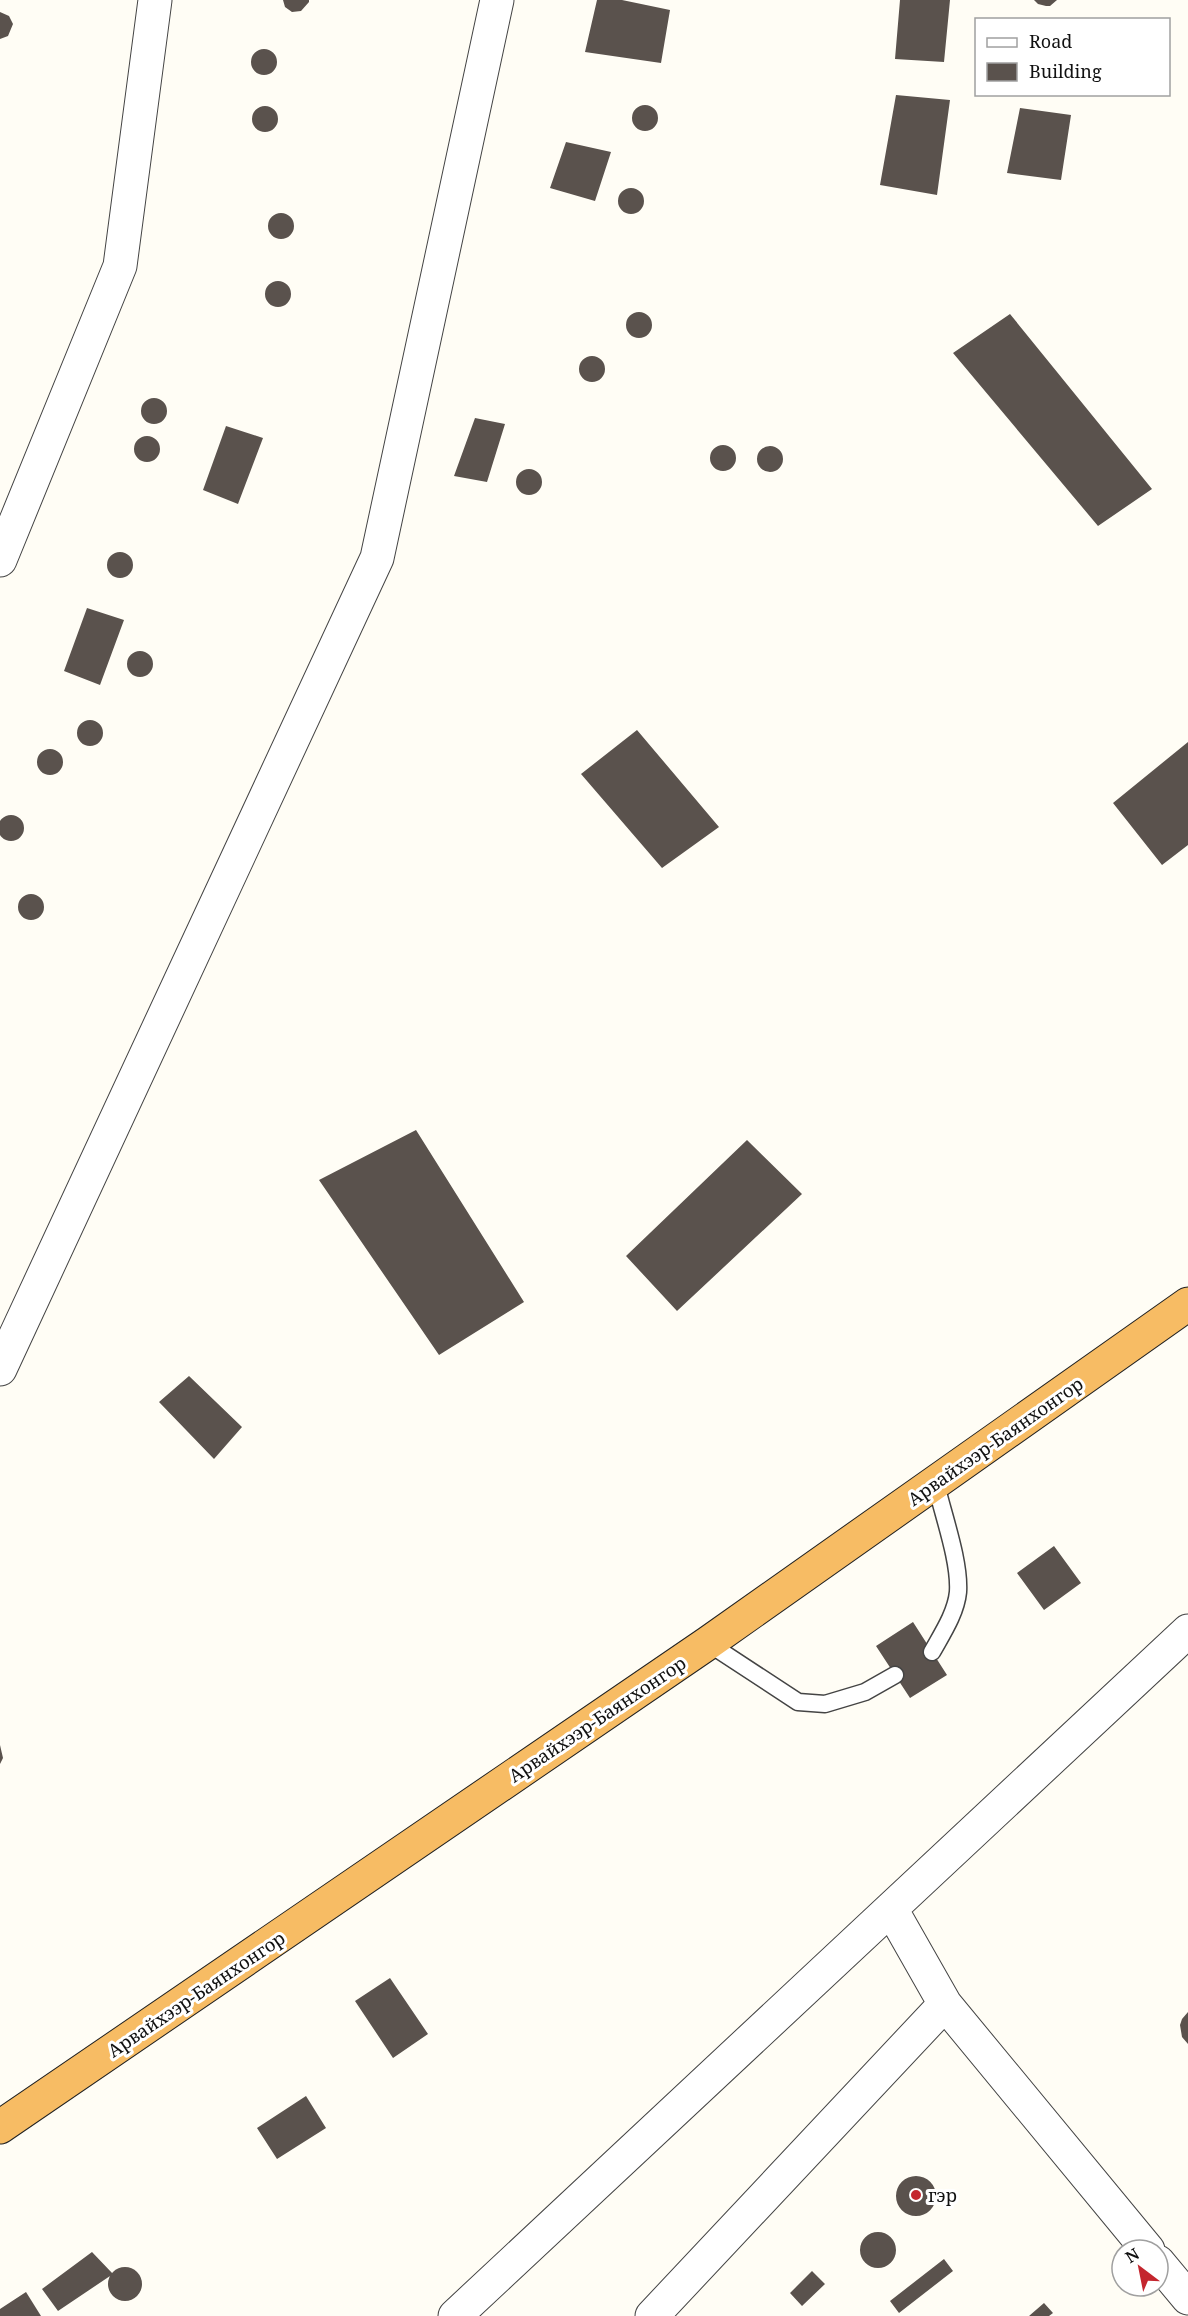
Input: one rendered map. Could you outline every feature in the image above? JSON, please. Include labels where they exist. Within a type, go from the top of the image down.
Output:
[{"type":"highway","name":"Арвайхээр-Баянхонгор","points":[[0,2127],[708,1643],[1188,1304]]},
{"type":"street","points":[[0,560],[120,266],[155,0]]},
{"type":"street","points":[[0,1369],[377,558],[497,0]]},
{"type":"street","points":[[455,2316],[1188,1631]]},
{"type":"street","points":[[891,1909],[945,2004],[1138,2238]]},
{"type":"street","points":[[652,2316],[945,2004]]},
{"type":"street","points":[[1170,2276],[1188,2298]]},
{"type":"lane","points":[[932,1652],[950,1619],[958,1594],[957,1573],[936,1484]]},
{"type":"lane","points":[[708,1643],[798,1701],[825,1704],[864,1692],[895,1675]]},
{"type":"building","points":[[283,0],[309,0],[309,2],[301,11],[292,12],[285,7]]},
{"type":"building","points":[[597,0],[622,0],[670,10],[661,63],[585,52]]},
{"type":"building","points":[[900,0],[950,0],[944,62],[895,59]]},
{"type":"building","points":[[1034,0],[1057,0],[1050,6],[1046,6]]},
{"type":"building","points":[[0,12],[9,16],[13,24],[8,36],[0,39]]},
{"type":"building","points":[[264,49],[273,53],[277,62],[273,71],[264,75],[255,71],[251,62],[255,53]]},
{"type":"building","points":[[896,95],[950,100],[937,195],[880,185]]},
{"type":"building","points":[[645,105],[654,109],[658,118],[654,127],[645,131],[636,127],[632,118],[636,109]]},
{"type":"building","points":[[265,106],[274,110],[278,119],[274,128],[265,132],[256,128],[252,119],[256,110]]},
{"type":"building","points":[[1020,108],[1071,115],[1061,180],[1007,173]]},
{"type":"building","points":[[566,142],[611,152],[595,201],[550,188]]},
{"type":"building","points":[[631,188],[640,192],[644,201],[640,210],[631,214],[622,210],[618,201],[622,192]]},
{"type":"building","points":[[281,213],[290,217],[294,226],[290,235],[281,239],[272,235],[268,226],[272,217]]},
{"type":"building","points":[[278,281],[287,285],[291,294],[287,303],[278,307],[269,303],[265,294],[269,285]]},
{"type":"building","points":[[639,312],[648,316],[652,325],[648,334],[639,338],[630,334],[626,325],[630,316]]},
{"type":"building","points":[[1010,314],[1152,489],[1098,526],[953,353]]},
{"type":"building","points":[[592,356],[601,360],[605,369],[601,378],[592,382],[583,378],[579,369],[583,360]]},
{"type":"building","points":[[154,398],[163,402],[167,411],[163,420],[154,424],[145,420],[141,411],[145,402]]},
{"type":"building","points":[[475,418],[505,424],[487,482],[454,476]]},
{"type":"building","points":[[226,426],[263,438],[238,504],[203,490]]},
{"type":"building","points":[[147,436],[156,440],[160,449],[156,458],[147,462],[138,458],[134,449],[138,440]]},
{"type":"building","points":[[723,445],[732,449],[736,458],[732,467],[723,471],[714,467],[710,458],[714,449]]},
{"type":"building","points":[[770,446],[779,450],[783,459],[779,468],[770,472],[761,468],[757,459],[761,450]]},
{"type":"building","points":[[529,469],[538,473],[542,482],[538,491],[529,495],[520,491],[516,482],[520,473]]},
{"type":"building","points":[[120,552],[129,556],[133,565],[129,574],[120,578],[111,574],[107,565],[111,556]]},
{"type":"building","points":[[87,608],[124,620],[100,685],[64,671]]},
{"type":"building","points":[[140,651],[149,655],[153,664],[149,673],[140,677],[131,673],[127,664],[131,655]]},
{"type":"building","points":[[90,720],[99,724],[103,733],[99,742],[90,746],[81,742],[77,733],[81,724]]},
{"type":"building","points":[[637,730],[719,827],[662,868],[581,774]]},
{"type":"building","points":[[1188,742],[1188,845],[1162,865],[1113,803]]},
{"type":"building","points":[[50,749],[59,753],[63,762],[59,771],[50,775],[41,771],[37,762],[41,753]]},
{"type":"building","points":[[6,816],[16,816],[23,823],[23,833],[16,840],[6,840],[-1,833],[-1,823]]},
{"type":"building","points":[[31,894],[40,898],[44,907],[40,916],[31,920],[22,916],[18,907],[22,898]]},
{"type":"building","points":[[416,1130],[524,1302],[439,1355],[319,1180]]},
{"type":"building","points":[[747,1140],[802,1194],[677,1311],[626,1256]]},
{"type":"building","points":[[189,1376],[242,1427],[214,1459],[159,1402]]},
{"type":"building","points":[[1054,1546],[1081,1583],[1044,1610],[1017,1573]]},
{"type":"building","points":[[913,1622],[947,1675],[910,1698],[876,1646]]},
{"type":"building","points":[[0,1745],[3,1758],[0,1764]]},
{"type":"building","points":[[390,1978],[428,2034],[393,2058],[355,2001]]},
{"type":"building","points":[[1188,2012],[1188,2044],[1182,2037],[1180,2025]]},
{"type":"building","points":[[306,2096],[326,2128],[277,2159],[257,2128]]},
{"type":"building","name":"гэр","points":[[916,2176],[930,2182],[936,2196],[930,2210],[916,2216],[902,2210],[896,2196],[902,2182]]},
{"type":"building","name":"гэр","points":[[878,2232],[891,2237],[896,2250],[891,2263],[878,2268],[865,2263],[860,2250],[865,2237]]},
{"type":"building","points":[[92,2252],[113,2274],[58,2311],[42,2289]]},
{"type":"building","points":[[944,2259],[953,2271],[899,2313],[890,2301]]},
{"type":"building","points":[[125,2267],[137,2272],[142,2284],[137,2296],[125,2301],[113,2296],[108,2284],[113,2272]]},
{"type":"building","points":[[812,2271],[825,2284],[802,2306],[790,2293]]},
{"type":"building","points":[[26,2292],[41,2316],[0,2316],[0,2309]]},
{"type":"building","points":[[1044,2303],[1053,2313],[1049,2316],[1029,2316]]},
{"type":"place","name":"гэр","points":[[916,2195]]}]
